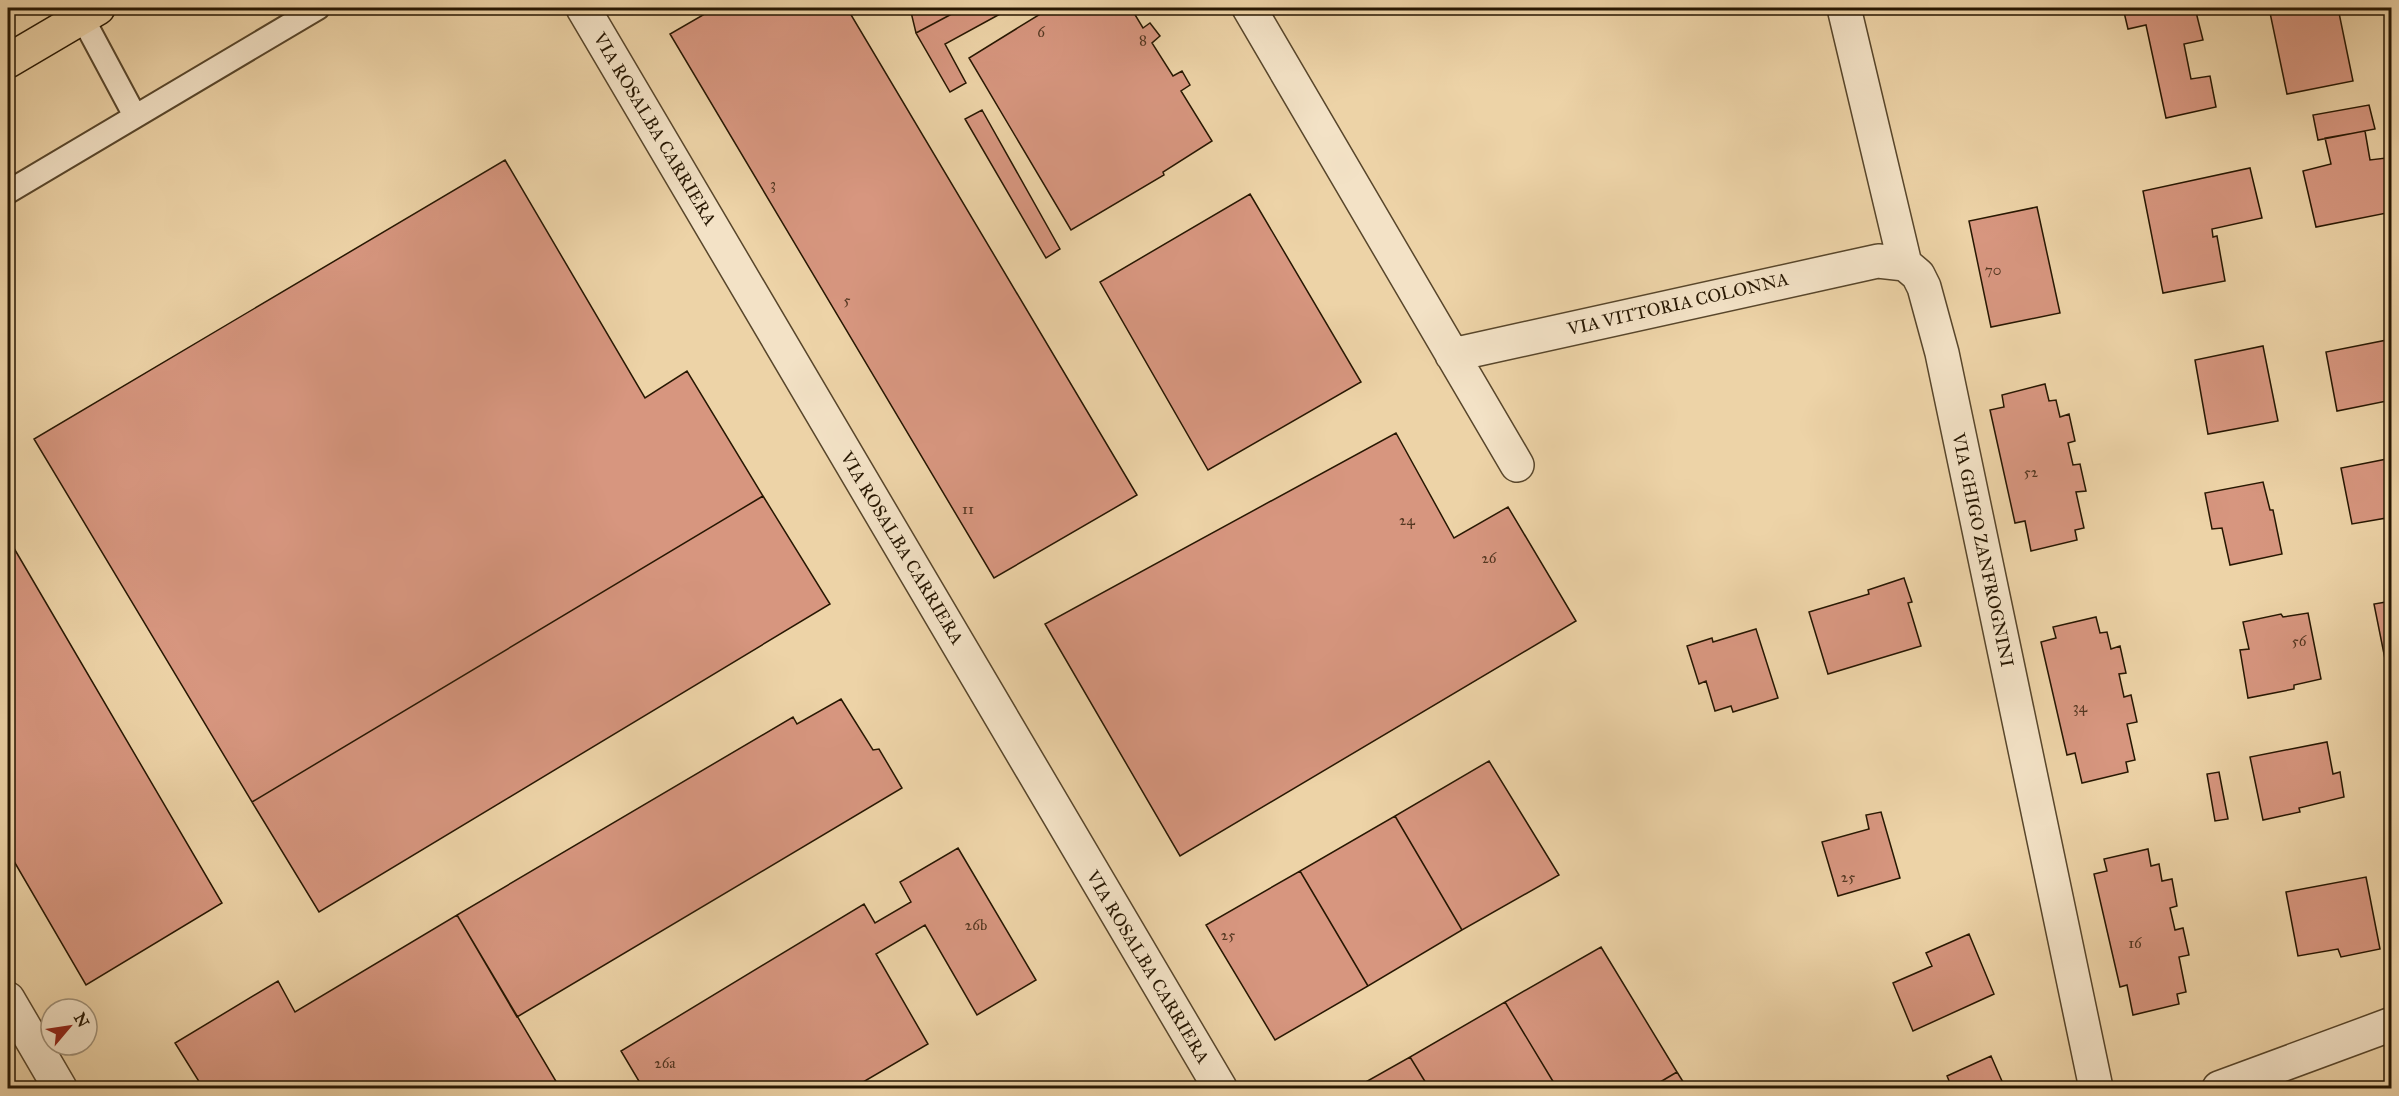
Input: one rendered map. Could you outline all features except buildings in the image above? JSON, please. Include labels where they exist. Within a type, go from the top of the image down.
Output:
[{"type":"main road","points":[[8,61],[90,12]]},
{"type":"street","name":"VIA ROSALBA CARRIERA","points":[[583,8],[1220,1089]]},
{"type":"street","points":[[1249,8],[1517,465]]},
{"type":"street","name":"VIA GHIGO ZANFROGNINI","points":[[1845,15],[1905,264],[1918,275],[1924,287],[1942,353],[2096,1089]]},
{"type":"street","name":"VIA VITTORIA COLONNA","points":[[1452,355],[1878,261],[1905,264]]},
{"type":"street","points":[[8,999],[60,1089]]},
{"type":"street","points":[[2219,1089],[2391,1024]]},
{"type":"lane","points":[[8,192],[318,8]]},
{"type":"lane","points":[[90,12],[135,116]]}]
